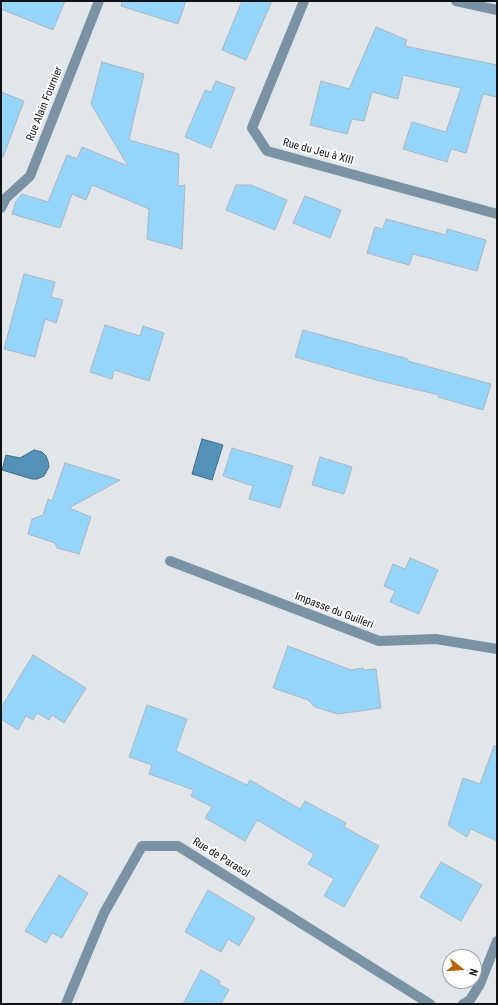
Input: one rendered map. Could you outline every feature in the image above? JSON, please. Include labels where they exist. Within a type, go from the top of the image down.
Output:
[{"type":"street","name":"Rue Alain Fournier","points":[[1,208],[6,198],[30,176],[99,1]]},
{"type":"street","name":"Rue du Jeu à XIII","points":[[304,1],[252,128],[267,150],[497,214]]},
{"type":"street","points":[[456,1],[497,10]]},
{"type":"street","name":"Impasse du Guilleri","points":[[170,561],[380,641],[436,638],[497,648]]},
{"type":"street","name":"Rue de Parasol","points":[[66,1004],[104,913],[142,846],[178,846],[430,1004]]},
{"type":"street","points":[[463,1004],[470,1000],[480,984],[497,941]]},
{"type":"water","points":[[202,439],[223,445],[212,480],[192,474]]},
{"type":"water","points":[[34,450],[42,452],[48,461],[49,467],[44,476],[37,479],[32,479],[2,470],[6,455],[20,458]]},
{"type":"building","points":[[1,1],[65,1],[53,30],[1,9]]},
{"type":"building","points":[[122,1],[186,1],[178,24],[121,6]]},
{"type":"building","points":[[242,1],[272,1],[246,60],[222,50]]},
{"type":"building","points":[[376,27],[407,40],[405,46],[497,65],[497,97],[483,94],[466,153],[451,149],[447,162],[403,149],[412,122],[446,132],[461,88],[403,75],[398,99],[372,92],[364,121],[352,119],[347,134],[310,125],[321,81],[349,89]]},
{"type":"building","points":[[102,62],[144,74],[129,140],[179,154],[178,186],[185,185],[182,249],[147,239],[149,209],[92,185],[86,200],[72,194],[60,228],[12,214],[16,201],[22,194],[48,202],[67,155],[77,159],[82,147],[128,166],[91,104]]},
{"type":"building","points":[[216,81],[235,88],[211,148],[185,137],[205,90],[211,92]]},
{"type":"building","points":[[1,92],[24,101],[3,157],[1,157]]},
{"type":"building","points":[[236,185],[251,185],[287,200],[275,230],[226,210]]},
{"type":"building","points":[[305,196],[341,210],[330,238],[293,223]]},
{"type":"building","points":[[386,219],[446,235],[447,229],[486,240],[477,271],[413,254],[409,265],[367,253],[375,227],[383,229]]},
{"type":"building","points":[[24,274],[55,282],[51,297],[63,300],[56,323],[45,319],[35,357],[4,349]]},
{"type":"building","points":[[105,325],[140,336],[143,326],[164,333],[149,381],[114,370],[112,379],[90,372]]},
{"type":"building","points":[[303,330],[491,384],[483,410],[438,397],[439,395],[376,380],[295,357]]},
{"type":"building","points":[[232,448],[293,466],[280,508],[249,499],[253,486],[223,476]]},
{"type":"building","points":[[320,457],[352,467],[344,494],[312,485]]},
{"type":"building","points":[[65,463],[120,480],[69,508],[91,517],[79,554],[57,548],[55,543],[28,534],[32,519],[43,515],[48,499],[52,501]]},
{"type":"building","points":[[410,558],[438,570],[419,614],[390,602],[395,591],[384,586],[393,564],[405,569]]},
{"type":"building","points":[[288,646],[351,670],[363,668],[363,670],[376,669],[381,708],[338,714],[315,707],[308,700],[273,688]]},
{"type":"building","points":[[33,655],[86,688],[64,723],[52,715],[49,720],[37,713],[33,720],[26,716],[18,730],[1,719],[1,708]]},
{"type":"building","points":[[147,705],[187,719],[176,751],[247,785],[250,780],[300,809],[305,801],[346,823],[344,827],[379,846],[344,907],[324,896],[334,879],[308,864],[314,854],[257,820],[245,841],[205,818],[212,807],[191,796],[194,790],[149,774],[152,765],[129,757]]},
{"type":"building","points":[[494,746],[497,746],[497,841],[471,829],[467,837],[448,825],[463,778],[480,784]]},
{"type":"building","points":[[441,862],[482,885],[461,921],[420,897]]},
{"type":"building","points":[[59,875],[88,893],[62,938],[52,933],[46,943],[25,931]]},
{"type":"building","points":[[208,890],[255,918],[239,946],[228,939],[221,952],[185,932]]},
{"type":"building","points":[[201,970],[220,981],[219,984],[229,990],[221,1004],[183,1004]]}]
